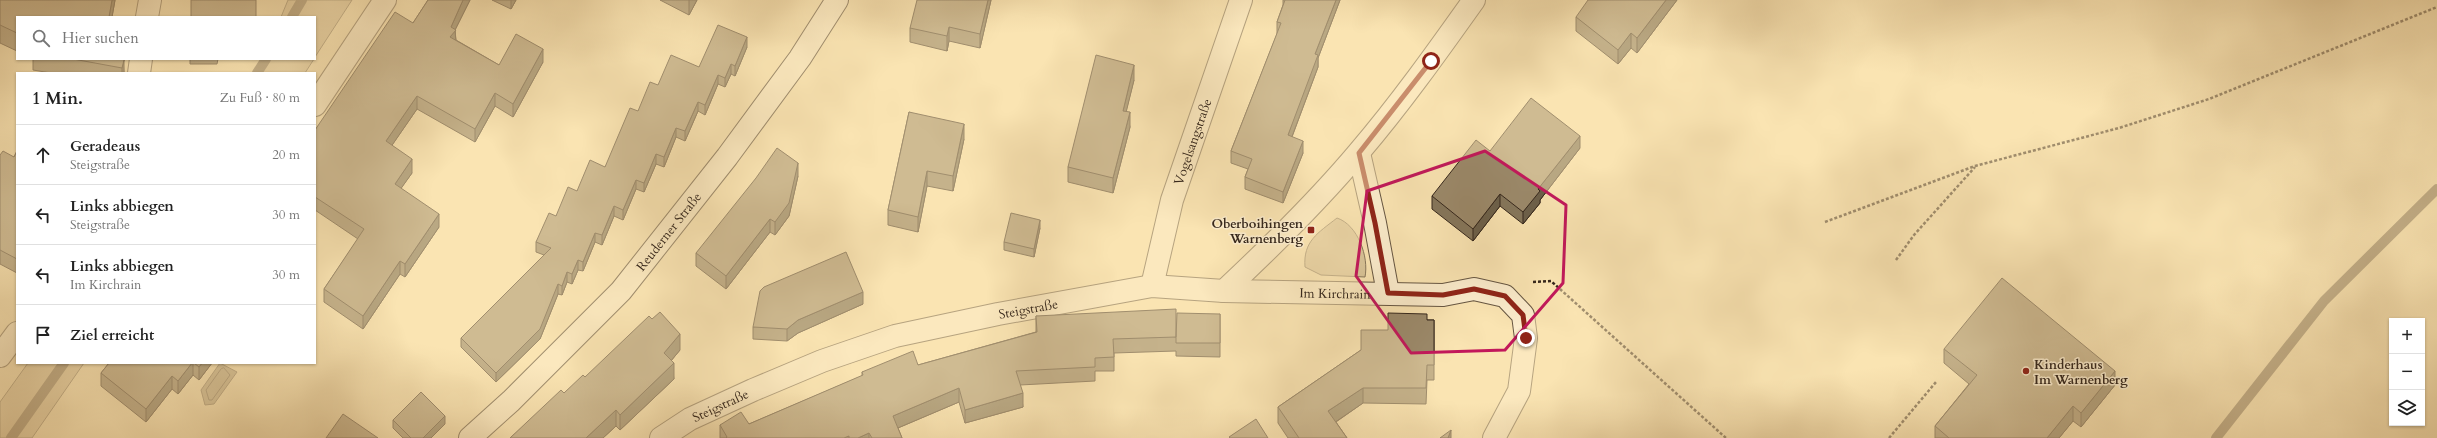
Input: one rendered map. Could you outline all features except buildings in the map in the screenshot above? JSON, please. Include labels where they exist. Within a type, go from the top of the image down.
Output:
[{"type":"street","points":[[147,16],[150,0]]},
{"type":"street","points":[[316,104],[385,0]]},
{"type":"street","name":"Reuderner Straße","points":[[470,438],[511,401],[622,291],[727,157],[800,58],[837,0]]},
{"type":"street","name":"Vogelsangstraße","points":[[1152,286],[1172,200],[1241,0]]},
{"type":"street","points":[[1224,291],[1285,233],[1359,153],[1431,61],[1474,0]]},
{"type":"street","points":[[139,72],[141,60]]},
{"type":"street","points":[[1359,153],[1375,223],[1388,293]]},
{"type":"street","name":"Steigstraße","points":[[662,438],[690,420],[753,390],[822,361],[895,336],[1152,286],[1224,291]]},
{"type":"street","name":"Im Kirchrain","points":[[1224,291],[1316,294],[1388,293],[1443,295],[1474,289],[1505,296]]},
{"type":"street","points":[[1494,438],[1519,391],[1526,338],[1523,315],[1505,296]]},
{"type":"street","points":[[0,356],[16,334]]},
{"type":"path","points":[[1825,222],[1975,166],[2119,128],[2209,99],[2437,7]]},
{"type":"path","points":[[1896,260],[1914,235],[1975,166]]},
{"type":"path","points":[[1505,296],[1532,282],[1551,281],[1726,438]]},
{"type":"path","points":[[1888,438],[1936,382]]},
{"type":"highlighted area","points":[[1485,151],[1566,205],[1563,283],[1505,350],[1411,353],[1356,276],[1367,191]]},
{"type":"shaded area","points":[[288,0],[352,0],[316,55],[316,16],[281,16]]},
{"type":"shaded area","points":[[264,60],[313,60],[306,72],[257,72]]},
{"type":"shaded area","points":[[1337,218],[1351,227],[1356,234],[1365,260],[1365,277],[1321,275],[1305,267],[1306,250],[1309,244],[1318,233]]},
{"type":"shaded area","points":[[27,364],[83,364],[32,438],[0,438],[0,402]]},
{"type":"water","points":[[219,364],[237,372],[214,404],[205,405],[201,390]]},
{"type":"waterway","points":[[293,16],[302,0]]},
{"type":"waterway","points":[[258,72],[265,60]]},
{"type":"waterway","points":[[2216,438],[2324,301],[2437,189]]},
{"type":"waterway","points":[[11,438],[63,364]]},
{"type":"place","name":"Oberboihingen Warnenberg","points":[[1311,230]]},
{"type":"place","name":"Kinderhaus Im Warnenberg","points":[[2026,371]]},
{"type":"route","points":[[1431,61],[1359,153],[1375,223],[1388,293],[1443,295],[1474,289],[1505,296],[1523,315],[1526,338]]}]
